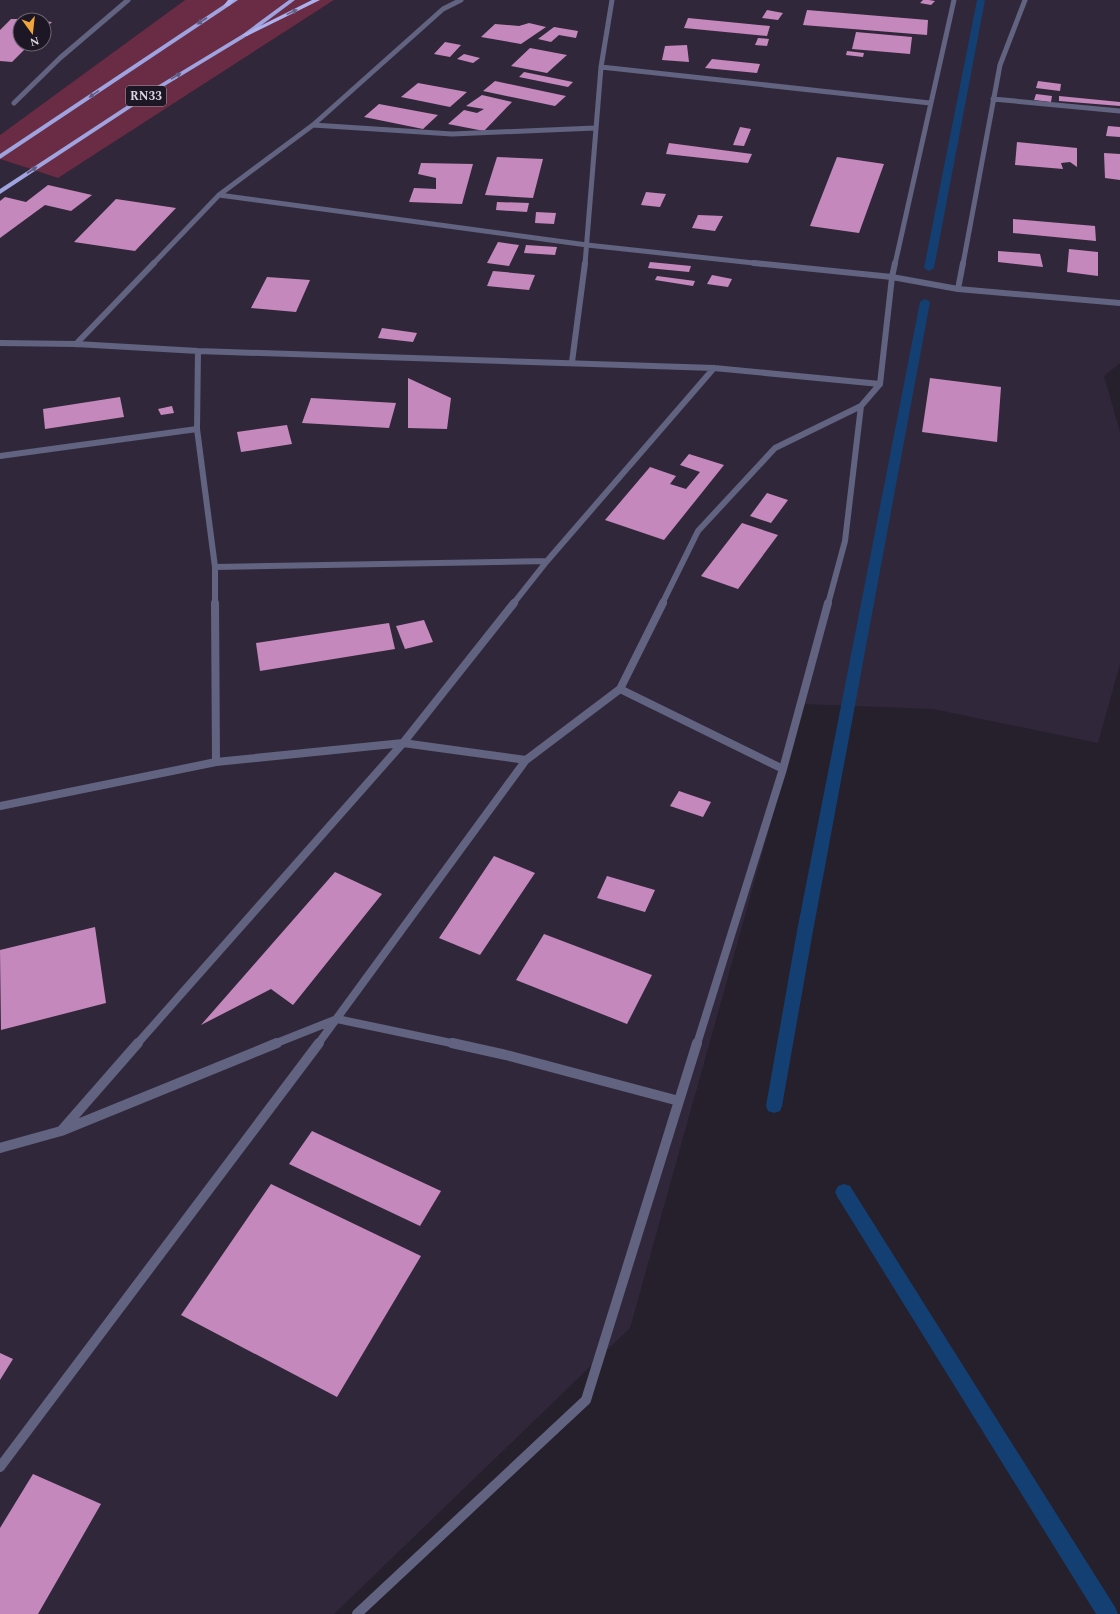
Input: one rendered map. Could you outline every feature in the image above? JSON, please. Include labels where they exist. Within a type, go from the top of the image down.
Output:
[{"type":"highway","points":[[227,5],[231,0]]},
{"type":"highway","points":[[244,35],[317,0]]},
{"type":"main road","name":"RN33","points":[[0,157],[235,0]]},
{"type":"main road","name":"RN33","points":[[0,192],[156,89],[244,35],[292,0]]},
{"type":"street","points":[[14,103],[60,58],[128,0]]},
{"type":"street","points":[[76,344],[219,195],[313,125],[443,9],[461,0]]},
{"type":"street","points":[[572,362],[587,245],[601,67],[612,0]]},
{"type":"street","points":[[0,1468],[337,1019],[526,760],[620,689],[698,531],[775,448],[861,406],[880,384],[892,277],[954,0]]},
{"type":"street","points":[[958,289],[1000,66],[1025,0]]},
{"type":"street","points":[[601,67],[930,103]]},
{"type":"street","points":[[993,99],[1120,111]]},
{"type":"street","points":[[313,125],[452,134],[595,128]]},
{"type":"street","points":[[219,195],[587,245],[892,277],[958,289],[1120,303]]},
{"type":"street","points":[[0,343],[76,344],[198,351],[572,362],[714,368],[880,384]]},
{"type":"street","points":[[198,351],[197,429],[215,567],[216,762]]},
{"type":"street","points":[[61,1131],[403,743],[547,561],[714,368]]},
{"type":"street","points":[[357,1614],[586,1400],[783,769],[845,541],[861,406]]},
{"type":"street","points":[[0,456],[197,429]]},
{"type":"street","points":[[215,567],[547,561]]},
{"type":"street","points":[[620,689],[783,769]]},
{"type":"street","points":[[0,806],[216,762],[403,743],[526,760]]},
{"type":"street","points":[[0,1148],[61,1131],[337,1019],[506,1055],[679,1101]]},
{"type":"shaded area","points":[[0,0],[185,0],[0,135]]},
{"type":"shaded area","points":[[185,0],[334,0],[58,178],[0,159],[0,135]]},
{"type":"shaded area","points":[[334,0],[1120,0],[1120,363],[1104,376],[1120,432],[1120,664],[1098,743],[933,709],[804,704],[630,1328],[334,1614],[0,1614],[0,159],[58,178]]},
{"type":"building","points":[[923,0],[935,1],[931,5],[920,3]]},
{"type":"building","points":[[767,10],[783,13],[778,20],[762,18]]},
{"type":"building","points":[[807,10],[928,20],[927,35],[803,25]]},
{"type":"building","points":[[688,18],[770,26],[767,36],[684,28]]},
{"type":"building","points":[[12,19],[12,52],[22,52],[12,62],[0,61],[0,30]]},
{"type":"building","points":[[529,23],[546,27],[521,44],[481,37],[495,24],[519,26]]},
{"type":"building","points":[[554,27],[578,31],[576,38],[559,35],[551,42],[538,39]]},
{"type":"building","points":[[856,32],[912,37],[910,54],[852,49]]},
{"type":"building","points":[[758,38],[769,39],[767,46],[755,45]]},
{"type":"building","points":[[445,42],[461,45],[450,57],[434,54]]},
{"type":"building","points":[[687,45],[689,62],[662,60],[665,46]]},
{"type":"building","points":[[530,48],[567,55],[547,73],[511,66]]},
{"type":"building","points":[[847,51],[864,53],[863,57],[846,55]]},
{"type":"building","points":[[464,54],[480,58],[473,63],[457,59]]},
{"type":"building","points":[[712,59],[760,64],[757,73],[705,68]]},
{"type":"building","points":[[524,72],[573,82],[568,87],[519,77]]},
{"type":"building","points":[[495,81],[566,96],[555,106],[483,91]]},
{"type":"building","points":[[1038,81],[1061,84],[1060,91],[1036,88]]},
{"type":"building","points":[[418,83],[467,92],[450,107],[401,97]]},
{"type":"building","points":[[1036,94],[1052,96],[1051,102],[1034,100]]},
{"type":"building","points":[[482,95],[512,102],[484,131],[448,124],[464,110],[477,113],[484,109],[466,106]]},
{"type":"building","points":[[1059,96],[1120,102],[1120,106],[1059,101]]},
{"type":"building","points":[[379,104],[438,115],[423,129],[364,117]]},
{"type":"building","points":[[1108,126],[1120,127],[1120,137],[1106,136]]},
{"type":"building","points":[[740,127],[751,129],[744,146],[733,145]]},
{"type":"building","points":[[1017,142],[1077,148],[1077,167],[1070,162],[1061,163],[1063,169],[1015,165]]},
{"type":"building","points":[[669,143],[752,154],[748,163],[666,154]]},
{"type":"building","points":[[1104,153],[1120,154],[1120,180],[1105,178]]},
{"type":"building","points":[[497,157],[543,159],[533,198],[485,195]]},
{"type":"building","points":[[837,157],[884,164],[859,233],[810,226]]},
{"type":"building","points":[[421,163],[473,164],[462,204],[409,202],[414,188],[436,189],[436,178],[418,174]]},
{"type":"building","points":[[48,185],[92,195],[71,211],[45,205],[0,238],[0,201],[5,197],[26,202]]},
{"type":"building","points":[[646,192],[666,194],[660,207],[641,205]]},
{"type":"building","points":[[116,199],[176,208],[135,251],[74,242]]},
{"type":"building","points":[[497,202],[529,203],[527,212],[496,210]]},
{"type":"building","points":[[536,212],[556,213],[554,224],[535,223]]},
{"type":"building","points":[[698,215],[723,216],[715,231],[692,228]]},
{"type":"building","points":[[1013,219],[1095,226],[1096,241],[1013,233]]},
{"type":"building","points":[[498,242],[519,245],[509,266],[487,263]]},
{"type":"building","points":[[526,245],[557,247],[555,255],[524,253]]},
{"type":"building","points":[[1069,249],[1098,252],[1098,276],[1067,272]]},
{"type":"building","points":[[998,251],[1040,254],[1043,267],[998,262]]},
{"type":"building","points":[[650,262],[691,266],[689,272],[648,268]]},
{"type":"building","points":[[493,271],[535,275],[529,290],[487,286]]},
{"type":"building","points":[[712,275],[732,279],[728,287],[707,284]]},
{"type":"building","points":[[657,276],[695,281],[693,286],[655,280]]},
{"type":"building","points":[[267,277],[310,280],[296,312],[251,308]]},
{"type":"building","points":[[382,328],[417,333],[413,342],[378,338]]},
{"type":"building","points":[[408,378],[451,398],[447,429],[408,428]]},
{"type":"building","points":[[930,378],[1001,387],[997,442],[922,432]]},
{"type":"building","points":[[120,397],[124,417],[45,429],[43,409]]},
{"type":"building","points":[[311,398],[396,403],[389,428],[302,423]]},
{"type":"building","points":[[172,406],[174,413],[161,415],[158,409]]},
{"type":"building","points":[[287,425],[292,444],[241,452],[237,432]]},
{"type":"building","points":[[689,454],[724,465],[664,540],[605,520],[650,467],[676,476],[670,484],[686,489],[700,472],[680,465]]},
{"type":"building","points":[[767,493],[788,500],[771,523],[750,516]]},
{"type":"building","points":[[742,523],[778,535],[738,589],[701,576]]},
{"type":"building","points":[[424,620],[433,642],[405,649],[396,626]]},
{"type":"building","points":[[389,623],[395,649],[260,671],[256,643]]},
{"type":"building","points":[[679,791],[711,802],[703,817],[670,806]]},
{"type":"building","points":[[494,856],[535,873],[480,955],[439,938]]},
{"type":"building","points":[[335,872],[382,894],[293,1005],[271,989],[201,1025]]},
{"type":"building","points":[[607,876],[655,890],[645,912],[597,898]]},
{"type":"building","points":[[95,927],[106,1003],[1,1030],[0,950]]},
{"type":"building","points":[[544,934],[652,975],[627,1024],[516,980]]},
{"type":"building","points":[[312,1131],[441,1191],[420,1226],[289,1164]]},
{"type":"building","points":[[271,1184],[421,1256],[337,1397],[181,1315]]},
{"type":"building","points":[[0,1353],[13,1359],[0,1380]]},
{"type":"building","points":[[33,1474],[101,1504],[38,1614],[0,1614],[0,1528]]},
{"type":"waterway","points":[[929,268],[981,0]]},
{"type":"waterway","points":[[774,1106],[805,931],[925,302]]},
{"type":"waterway","points":[[844,1192],[1108,1614]]}]
